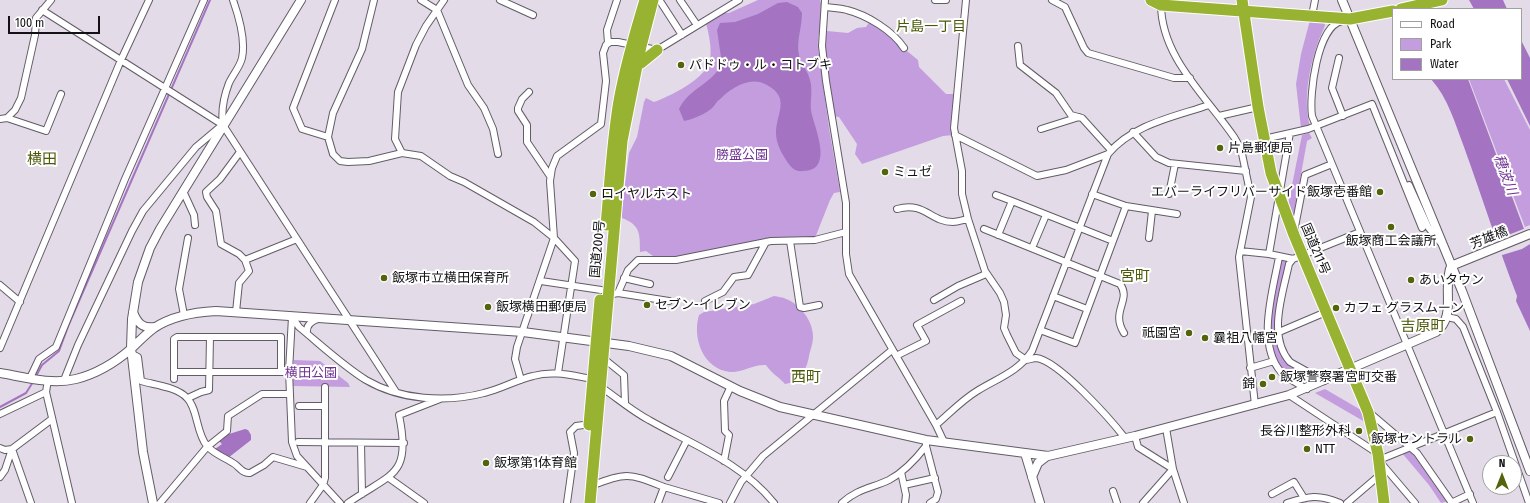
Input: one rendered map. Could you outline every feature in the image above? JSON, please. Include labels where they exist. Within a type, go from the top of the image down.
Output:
[{"type":"highway","points":[[615,167],[641,64],[638,0]]},
{"type":"highway","name":"国道200号","points":[[583,503],[593,424],[600,342],[609,293],[615,167],[641,46],[645,0]]},
{"type":"highway","name":"国道200号","points":[[641,46],[658,0]]},
{"type":"highway","points":[[1405,8],[1442,0]]},
{"type":"highway","points":[[1158,2],[1243,5],[1312,16],[1353,19],[1392,11]]},
{"type":"highway","name":"国道211号","points":[[1243,5],[1258,107],[1272,173],[1294,235],[1298,257],[1326,312],[1368,412],[1379,459],[1384,503]]},
{"type":"highway","points":[[615,167],[612,112],[618,79],[641,46]]},
{"type":"highway","name":"国道200号","points":[[597,383],[603,358],[600,342]]},
{"type":"highway","name":"国道200号","points":[[590,503],[593,424]]},
{"type":"street","points":[[3,119],[14,110],[21,98],[35,35],[36,18],[51,0]]},
{"type":"street","points":[[0,348],[121,60],[149,0]]},
{"type":"street","points":[[30,378],[39,359],[56,347],[125,179],[204,0]]},
{"type":"street","points":[[223,125],[222,116],[224,98],[230,82],[240,65],[243,49],[237,12],[233,0]]},
{"type":"street","points":[[153,503],[143,452],[131,351],[133,311],[138,282],[150,248],[223,125],[301,0]]},
{"type":"street","points":[[328,137],[302,129],[293,108],[335,0]]},
{"type":"street","points":[[374,0],[362,49],[333,113],[328,137],[333,154],[340,161],[369,161],[402,153],[421,156],[450,176],[464,182],[534,222],[554,238],[575,261],[558,373]]},
{"type":"street","points":[[421,0],[437,10],[468,85],[484,108],[493,129],[498,154]]},
{"type":"street","points":[[402,153],[395,139],[398,92],[416,44],[444,0]]},
{"type":"street","points":[[500,0],[533,15]]},
{"type":"street","points":[[521,380],[515,359],[517,348],[541,281],[554,238],[550,176],[557,156],[601,124],[605,107],[606,81],[603,53],[608,43],[607,30],[617,0]]},
{"type":"street","points":[[658,0],[682,35]]},
{"type":"street","points":[[680,0],[697,25]]},
{"type":"street","points":[[608,43],[641,46],[682,35],[739,0]]},
{"type":"street","points":[[825,0],[826,7],[822,46],[826,81],[846,203],[846,254],[849,274],[936,425],[944,442]]},
{"type":"street","points":[[935,0],[946,0]]},
{"type":"street","points":[[966,0],[956,97],[955,135],[962,171],[962,194],[968,219],[986,274],[1000,293],[1004,302],[1006,315],[1004,328],[1012,348],[1016,353],[1026,360],[1036,358],[1048,364],[1066,377],[1082,390],[1126,438]]},
{"type":"street","points":[[1052,0],[1065,7],[1084,48],[1088,53],[1174,78],[1190,78]]},
{"type":"street","points":[[1312,16],[1315,0]]},
{"type":"street","points":[[1342,0],[1353,19],[1442,245],[1454,265],[1530,471]]},
{"type":"street","points":[[1158,2],[1167,39],[1176,57],[1241,149],[1251,197],[1240,251],[1241,279],[1247,321],[1250,368],[1255,405]]},
{"type":"street","points":[[826,7],[846,9],[857,13],[887,32],[900,42],[904,48]]},
{"type":"street","points":[[42,10],[223,125],[396,392]]},
{"type":"street","points":[[1353,19],[1333,25],[1322,44],[1315,73],[1311,101],[1312,116],[1473,503]]},
{"type":"street","points":[[1018,46],[1020,65],[1056,93],[1071,115],[1082,118],[1109,152]]},
{"type":"street","points":[[1339,58],[1332,88],[1343,116]]},
{"type":"street","points":[[529,92],[522,99],[518,111],[527,124],[527,142],[550,176]]},
{"type":"street","points":[[3,119],[46,131],[61,94]]},
{"type":"street","points":[[955,135],[1037,176],[1066,170],[1109,152],[1133,132],[1145,126],[1209,104]]},
{"type":"street","points":[[1241,149],[1316,126],[1372,104],[1401,175],[1408,182],[1425,228],[1442,245]]},
{"type":"street","points":[[1219,116],[1258,107]]},
{"type":"street","points":[[1041,129],[1079,117]]},
{"type":"street","points":[[64,380],[78,345],[143,211],[196,147],[223,125]]},
{"type":"street","points":[[1133,132],[1156,157],[1175,164],[1246,171]]},
{"type":"street","points":[[1269,254],[1290,134]]},
{"type":"street","points":[[236,312],[239,283],[249,271],[245,260],[240,254],[222,244],[216,211],[206,194],[208,190],[220,179],[240,152]]},
{"type":"street","points":[[936,425],[976,392],[1010,373],[1026,360],[1032,351],[1109,152]]},
{"type":"street","points":[[1169,194],[1175,164]]},
{"type":"street","points":[[1294,235],[1305,176],[1332,164]]},
{"type":"street","points":[[183,191],[194,215],[195,225]]},
{"type":"street","points":[[1092,194],[1126,206],[1152,211],[1177,212]]},
{"type":"street","points":[[996,195],[1114,241]]},
{"type":"street","points":[[998,235],[1012,201]]},
{"type":"street","points":[[1040,330],[1075,343],[1126,206]]},
{"type":"street","points":[[897,209],[916,207],[940,219],[953,222],[968,219]]},
{"type":"street","points":[[1149,238],[1152,211]]},
{"type":"street","points":[[1032,248],[1046,215]]},
{"type":"street","points":[[984,229],[1120,284],[1123,288],[1124,297],[1118,318],[1124,333]]},
{"type":"street","points":[[609,293],[624,278],[628,270],[638,260],[676,260],[766,242],[815,240],[846,232]]},
{"type":"street","points":[[1324,381],[1290,362],[1283,351],[1279,332],[1279,311],[1289,264],[1298,257],[1360,232]]},
{"type":"street","name":"芳雄橋","points":[[1454,265],[1530,234]]},
{"type":"street","points":[[184,316],[179,289],[188,238]]},
{"type":"street","points":[[245,260],[297,239]]},
{"type":"street","points":[[790,241],[800,306],[804,308],[819,305]]},
{"type":"street","points":[[704,301],[723,292],[734,277],[748,275],[766,242]]},
{"type":"street","points":[[1240,251],[1269,254],[1279,257],[1298,257]]},
{"type":"street","points":[[1279,257],[1268,319],[1268,336],[1274,361],[1281,372],[1307,389]]},
{"type":"street","points":[[133,311],[135,318],[142,325],[147,327],[156,327],[197,312],[236,312],[318,319],[523,332],[629,346],[671,356],[768,404],[926,443],[944,442],[1048,456],[1135,436],[1289,395],[1307,389],[1436,332],[1442,328],[1447,317],[1447,276],[1454,265]]},
{"type":"street","points":[[934,300],[958,286],[986,274]]},
{"type":"street","points":[[624,278],[650,284]]},
{"type":"street","points":[[541,281],[609,293],[669,301]]},
{"type":"street","points":[[0,285],[20,302]]},
{"type":"street","points":[[1053,296],[1087,309]]},
{"type":"street","points":[[896,356],[926,341],[917,325],[961,301]]},
{"type":"street","points":[[1279,332],[1326,312]]},
{"type":"street","points":[[292,317],[306,333],[360,376],[376,385],[407,395],[441,399],[483,394],[533,376],[558,373],[597,383],[647,420],[687,440],[746,475],[757,483],[774,503]]},
{"type":"street","points":[[292,317],[289,371],[292,442],[297,456],[340,503]]},
{"type":"street","points":[[1447,317],[1456,318],[1463,327],[1497,412],[1529,503]]},
{"type":"street","points":[[306,333],[306,329],[310,324],[318,319]]},
{"type":"street","points":[[0,373],[48,380],[76,379],[102,369],[131,351],[156,327]]},
{"type":"street","points":[[281,372],[280,338],[177,337],[174,339],[174,376],[210,372],[281,372],[289,371]]},
{"type":"street","points":[[188,398],[209,390],[210,337]]},
{"type":"street","points":[[730,503],[737,488],[746,475],[763,456],[812,414],[892,350]]},
{"type":"street","points":[[131,351],[138,357],[141,381],[172,390],[188,398],[200,434],[208,447],[248,474],[264,465],[273,456],[307,467]]},
{"type":"street","points":[[603,358],[624,375],[624,403]]},
{"type":"street","points":[[1250,368],[1274,361]]},
{"type":"street","points":[[48,380],[46,392],[72,502],[65,503]]},
{"type":"street","points":[[310,503],[323,485],[325,386]]},
{"type":"street","points":[[724,461],[729,435],[725,431],[724,401],[731,386]]},
{"type":"street","points":[[0,414],[46,392]]},
{"type":"street","points":[[159,503],[208,447],[227,431],[228,416],[262,394],[290,394]]},
{"type":"street","points":[[1289,395],[1379,459],[1415,503]]},
{"type":"street","points":[[348,503],[389,478],[400,462],[404,443],[399,415],[441,399]]},
{"type":"street","points":[[299,406],[325,406]]},
{"type":"street","points":[[1368,412],[1411,447],[1429,468],[1451,503],[1470,494]]},
{"type":"street","points":[[1379,459],[1497,412]]},
{"type":"street","points":[[0,448],[5,450],[12,449],[52,419]]},
{"type":"street","points":[[567,503],[574,453],[570,432],[576,426],[593,424]]},
{"type":"street","points":[[1166,428],[1173,469],[1184,503]]},
{"type":"street","points":[[1135,436],[1138,447],[1173,469]]},
{"type":"street","points":[[668,477],[687,440]]},
{"type":"street","points":[[298,442],[404,443]]},
{"type":"street","points":[[361,443],[362,494]]},
{"type":"street","points":[[842,503],[857,491],[889,479],[901,472],[926,443]]},
{"type":"street","points":[[926,443],[935,478],[937,497],[935,501],[930,503]]},
{"type":"street","points":[[0,477],[5,470],[12,449]]},
{"type":"street","points":[[12,449],[31,503]]},
{"type":"street","points":[[1025,453],[1040,503]]},
{"type":"street","points":[[1032,477],[1038,463],[1048,456]]},
{"type":"street","points":[[1143,503],[1173,469]]},
{"type":"street","points":[[901,472],[904,485],[905,503]]},
{"type":"street","points":[[1347,503],[1381,474]]},
{"type":"street","points":[[591,486],[623,475],[632,475],[703,501],[719,503]]},
{"type":"street","points":[[389,478],[424,503]]},
{"type":"street","points":[[904,485],[935,478]]},
{"type":"street","points":[[1272,494],[1294,482],[1304,498]]},
{"type":"street","points":[[658,503],[664,487]]},
{"type":"street","points":[[1114,491],[1117,503]]},
{"type":"street","points":[[1287,503],[1316,496],[1340,503]]},
{"type":"street","points":[[159,503],[167,503]]},
{"type":"green space","name":"勝盛公園","points":[[758,0],[820,0],[822,11],[818,48],[829,128],[840,192],[834,193],[830,200],[815,238],[771,240],[674,258],[653,256],[646,251],[640,252],[638,230],[622,218],[621,215],[629,153],[637,137],[644,102],[646,98],[654,102],[669,96],[695,80],[707,67],[710,60],[711,51],[706,23],[724,13],[729,13]]},
{"type":"green space","points":[[1310,20],[1324,22],[1325,25],[1317,45],[1309,75],[1307,107],[1310,126],[1301,128],[1296,84],[1301,54]]},
{"type":"green space","points":[[870,21],[918,60],[919,67],[946,94],[955,94],[953,135],[943,136],[862,164],[855,154],[857,144],[839,117],[833,116],[825,42],[827,31],[848,33],[857,28],[866,27]]},
{"type":"green space","points":[[1469,80],[1505,80],[1530,130],[1530,225],[1525,227]]},
{"type":"green space","points":[[1309,133],[1312,138],[1307,141],[1293,219],[1288,205],[1302,135]]},
{"type":"green space","points":[[1280,260],[1287,262],[1278,311],[1284,357],[1292,367],[1313,377],[1302,383],[1286,373],[1276,360],[1272,347],[1270,317]]},
{"type":"green space","points":[[774,296],[785,298],[801,309],[809,320],[813,332],[813,342],[807,366],[799,378],[785,384],[766,365],[730,372],[721,370],[706,359],[697,333],[699,315],[704,312],[754,304]]},
{"type":"green space","name":"横田公園","points":[[294,360],[320,361],[348,383],[350,387],[293,386]]},
{"type":"green space","points":[[1325,389],[1361,410],[1365,422],[1315,393]]},
{"type":"green space","points":[[1411,449],[1449,501],[1441,503],[1429,485],[1402,453]]},
{"type":"water","points":[[1469,0],[1503,0],[1507,8],[1473,8]]},
{"type":"water","points":[[787,2],[798,7],[802,13],[798,50],[811,84],[811,110],[818,136],[821,156],[818,164],[813,169],[803,171],[798,171],[792,168],[780,149],[776,133],[780,107],[779,95],[761,82],[748,82],[735,87],[708,111],[684,121],[679,109],[688,96],[712,77],[722,64],[717,30],[720,23],[735,22],[758,14],[778,3]]},
{"type":"water","points":[[1522,42],[1530,58],[1530,126],[1507,80],[1522,80]]},
{"type":"water","points":[[1432,80],[1468,80],[1530,245],[1530,331],[1516,301],[1517,296],[1454,120],[1447,103]]},
{"type":"water","points":[[245,429],[248,430],[251,435],[251,440],[228,458],[219,454],[215,449],[222,444],[218,440],[226,435]]},
{"type":"pier","points":[[1526,228],[1530,244],[1522,249],[1499,256],[1493,241]]},
{"type":"waterway","points":[[36,376],[42,365],[59,351],[69,324],[210,0]]},
{"type":"waterway","points":[[0,407],[26,393],[33,382]]},
{"type":"place","name":"パドドゥ・ル・コトブキ","points":[[681,65]]},
{"type":"place","name":"片島郵便局","points":[[1220,148]]},
{"type":"place","name":"ミュゼ","points":[[885,172]]},
{"type":"place","name":"エバーライフリバーサイド飯塚壱番館","points":[[1380,192]]},
{"type":"place","name":"ロイヤルホスト","points":[[593,194]]},
{"type":"place","name":"飯塚商工会議所","points":[[1391,227]]},
{"type":"place","name":"飯塚市立横田保育所","points":[[384,278]]},
{"type":"place","name":"あいタウン","points":[[1411,280]]},
{"type":"place","name":"セブン-イレブン","points":[[647,305]]},
{"type":"place","name":"飯塚横田郵便局","points":[[488,307]]},
{"type":"place","name":"カフェ グラスムーン","points":[[1336,308]]},
{"type":"place","name":"祇園宮","points":[[1189,333]]},
{"type":"place","name":"曩祖八幡宮","points":[[1205,338]]},
{"type":"place","name":"飯塚警察署宮町交番","points":[[1272,377]]},
{"type":"place","name":"錦","points":[[1263,384]]},
{"type":"place","name":"長谷川整形外科","points":[[1359,431]]},
{"type":"place","name":"飯塚セントラル","points":[[1470,439]]},
{"type":"place","name":"NTT","points":[[1307,449]]},
{"type":"place","name":"飯塚第1体育館","points":[[486,463]]},
{"type":"district","name":"片島一丁目","points":[[931,27]]},
{"type":"district","name":"横田","points":[[42,160]]},
{"type":"district","name":"宮町","points":[[1135,277]]},
{"type":"district","name":"吉原町","points":[[1423,327]]},
{"type":"district","name":"西町","points":[[806,378]]},
{"type":"water label","name":"穂波川","points":[[1505,175]]}]
